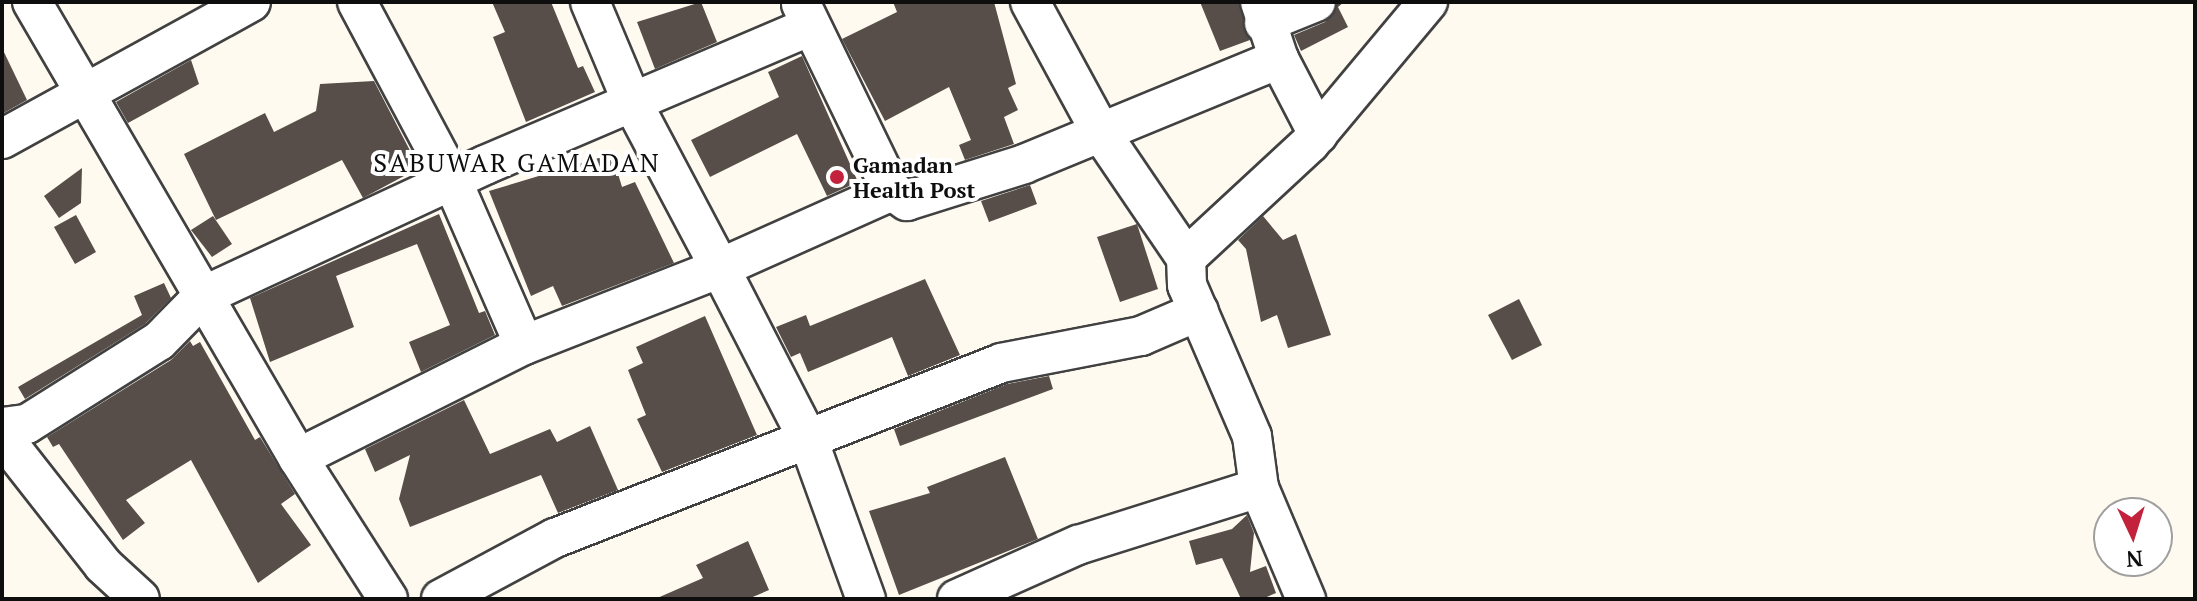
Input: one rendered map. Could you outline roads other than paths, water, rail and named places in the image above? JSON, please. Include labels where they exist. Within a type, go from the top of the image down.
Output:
[{"type":"street","points":[[2,12],[18,2]]},
{"type":"street","points":[[32,2],[298,458],[388,599]]},
{"type":"street","points":[[2,139],[88,96],[251,2]]},
{"type":"street","points":[[357,2],[452,180],[524,345]]},
{"type":"street","points":[[590,2],[632,102],[808,439],[866,599]]},
{"type":"street","points":[[1030,2],[1101,133],[1186,258],[1187,285],[1252,436],[1259,488],[1306,599]]},
{"type":"street","points":[[1316,2],[1262,12],[1279,59],[1318,134]]},
{"type":"street","points":[[1186,258],[1318,134],[1428,2]]},
{"type":"street","points":[[2,427],[27,424],[159,341],[203,296],[452,180],[632,102],[806,14],[892,191],[899,198],[917,200],[1101,133],[1279,59]]},
{"type":"street","points":[[298,458],[524,345],[720,268],[892,191]]},
{"type":"street","points":[[441,599],[555,538],[1001,363],[1141,336],[1199,311]]},
{"type":"street","points":[[2,436],[103,565],[140,599]]},
{"type":"street","points":[[957,599],[1078,545],[1259,488]]},
{"type":"place","name":"Gamadan Health Post","points":[[837,177]]},
{"type":"district","name":"SABUWAR GAMADAN","points":[[517,163]]}]
